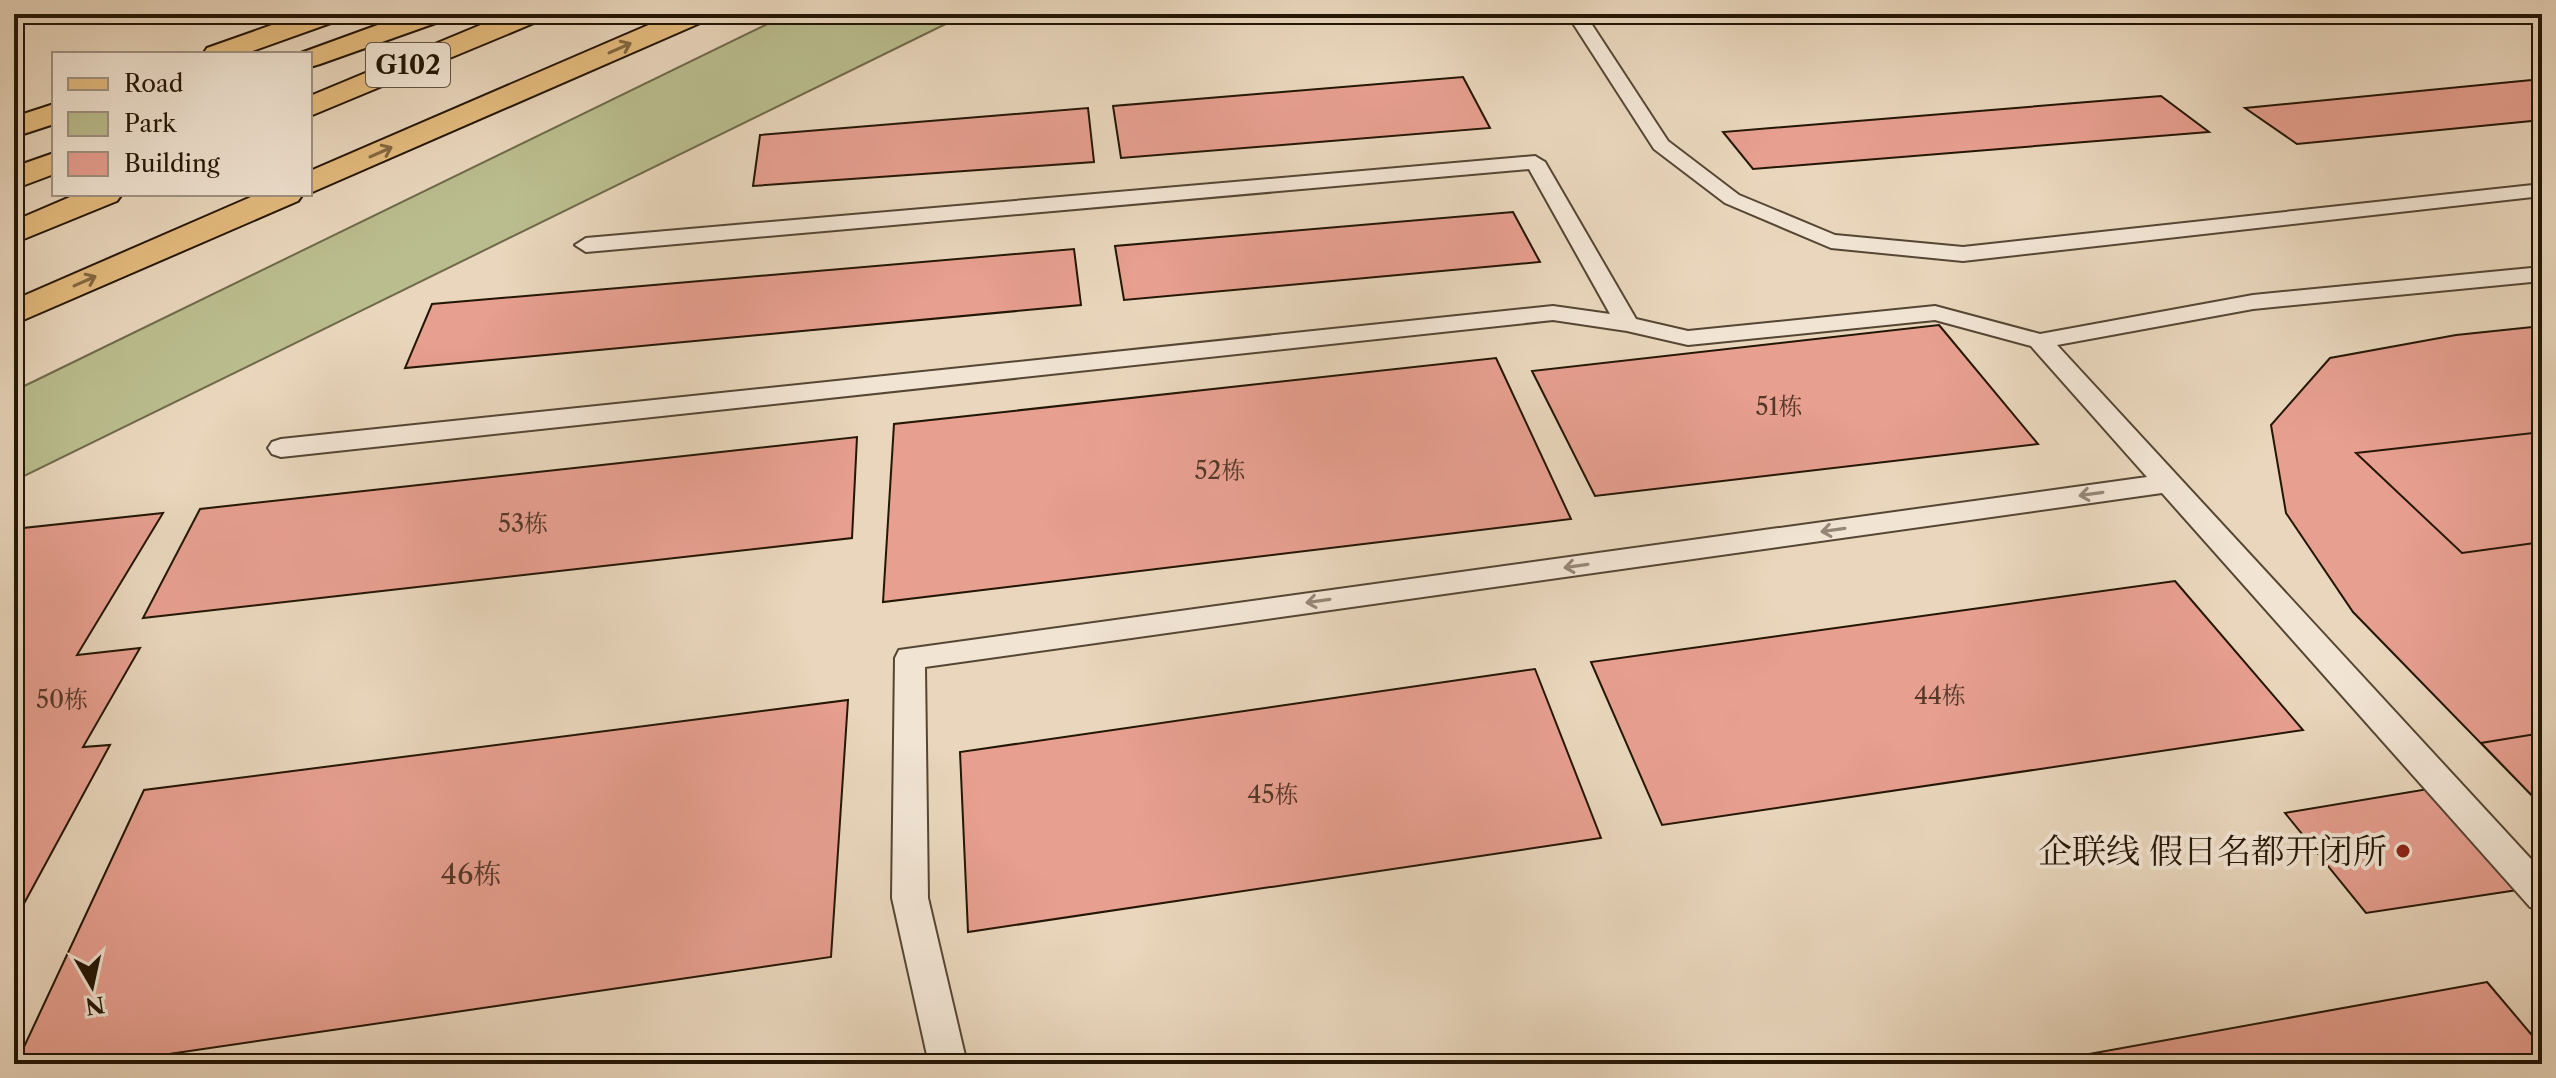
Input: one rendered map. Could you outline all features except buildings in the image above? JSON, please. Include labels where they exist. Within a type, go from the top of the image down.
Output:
[{"type":"main road","points":[[223,52],[329,14]]},
{"type":"main road","name":"G102","points":[[315,58],[434,14]]},
{"type":"main road","name":"G102","points":[[312,106],[531,14]]},
{"type":"main road","points":[[312,182],[697,14]]},
{"type":"main road","points":[[14,128],[52,114]]},
{"type":"main road","points":[[14,179],[52,164]]},
{"type":"main road","points":[[14,233],[100,196]]},
{"type":"main road","points":[[14,313],[281,196]]},
{"type":"lane","points":[[1576,14],[1661,145],[1732,199],[1831,241],[1963,254],[2542,190]]},
{"type":"lane","points":[[586,245],[1535,162],[1627,324]]},
{"type":"lane","points":[[281,448],[1553,313],[1627,324],[1688,338],[1935,313],[2040,341],[2253,302],[2542,274]]},
{"type":"lane","points":[[2040,341],[2542,896]]},
{"type":"lane","points":[[948,1064],[910,898],[910,658],[2168,483]]},
{"type":"green space","points":[[788,14],[966,14],[14,481],[14,391]]},
{"type":"place","name":"企联线 假日名都开闭所","points":[[2403,851]]}]
